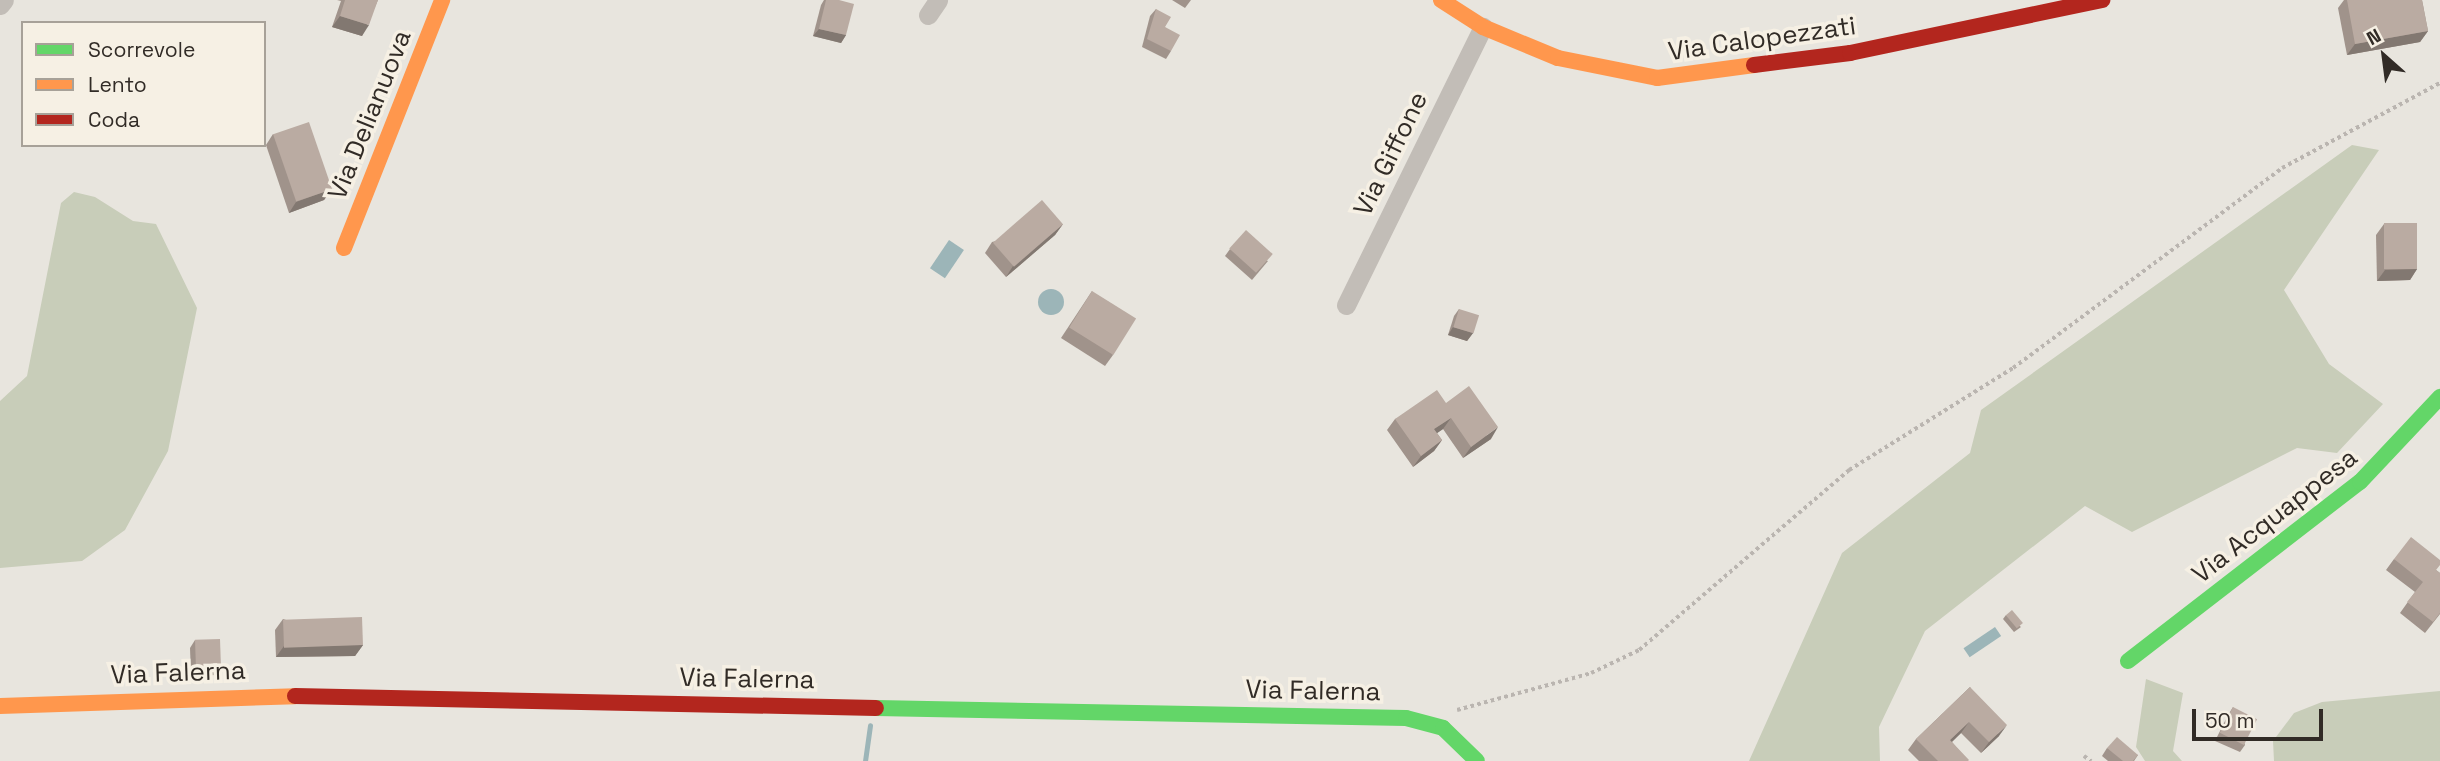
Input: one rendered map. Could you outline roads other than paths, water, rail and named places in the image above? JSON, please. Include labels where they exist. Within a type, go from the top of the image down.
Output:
[{"type":"street","points":[[0,5],[4,0]]},
{"type":"street","name":"Via Delianuova","points":[[344,248],[442,0]]},
{"type":"street","name":"Via Calopezzati","points":[[1441,0],[1483,27],[1584,67],[1674,78],[1757,69],[2017,20],[2102,0]]},
{"type":"street","points":[[2014,0],[2017,20]]},
{"type":"street","name":"Via Giffone","points":[[1346,305],[1483,27]]},
{"type":"street","name":"Via Acquappesa","points":[[2128,662],[2351,490],[2440,397]]},
{"type":"street","name":"Via Falerna","points":[[0,706],[325,695],[1429,721],[1477,761]]},
{"type":"water","points":[[949,240],[964,250],[945,278],[930,268]]},
{"type":"water","points":[[1051,289],[1060,293],[1064,302],[1060,311],[1051,315],[1042,311],[1038,302],[1042,293]]},
{"type":"water","points":[[1995,627],[2001,636],[1970,657],[1963,648]]},
{"type":"waterway","points":[[865,761],[870,725]]}]
